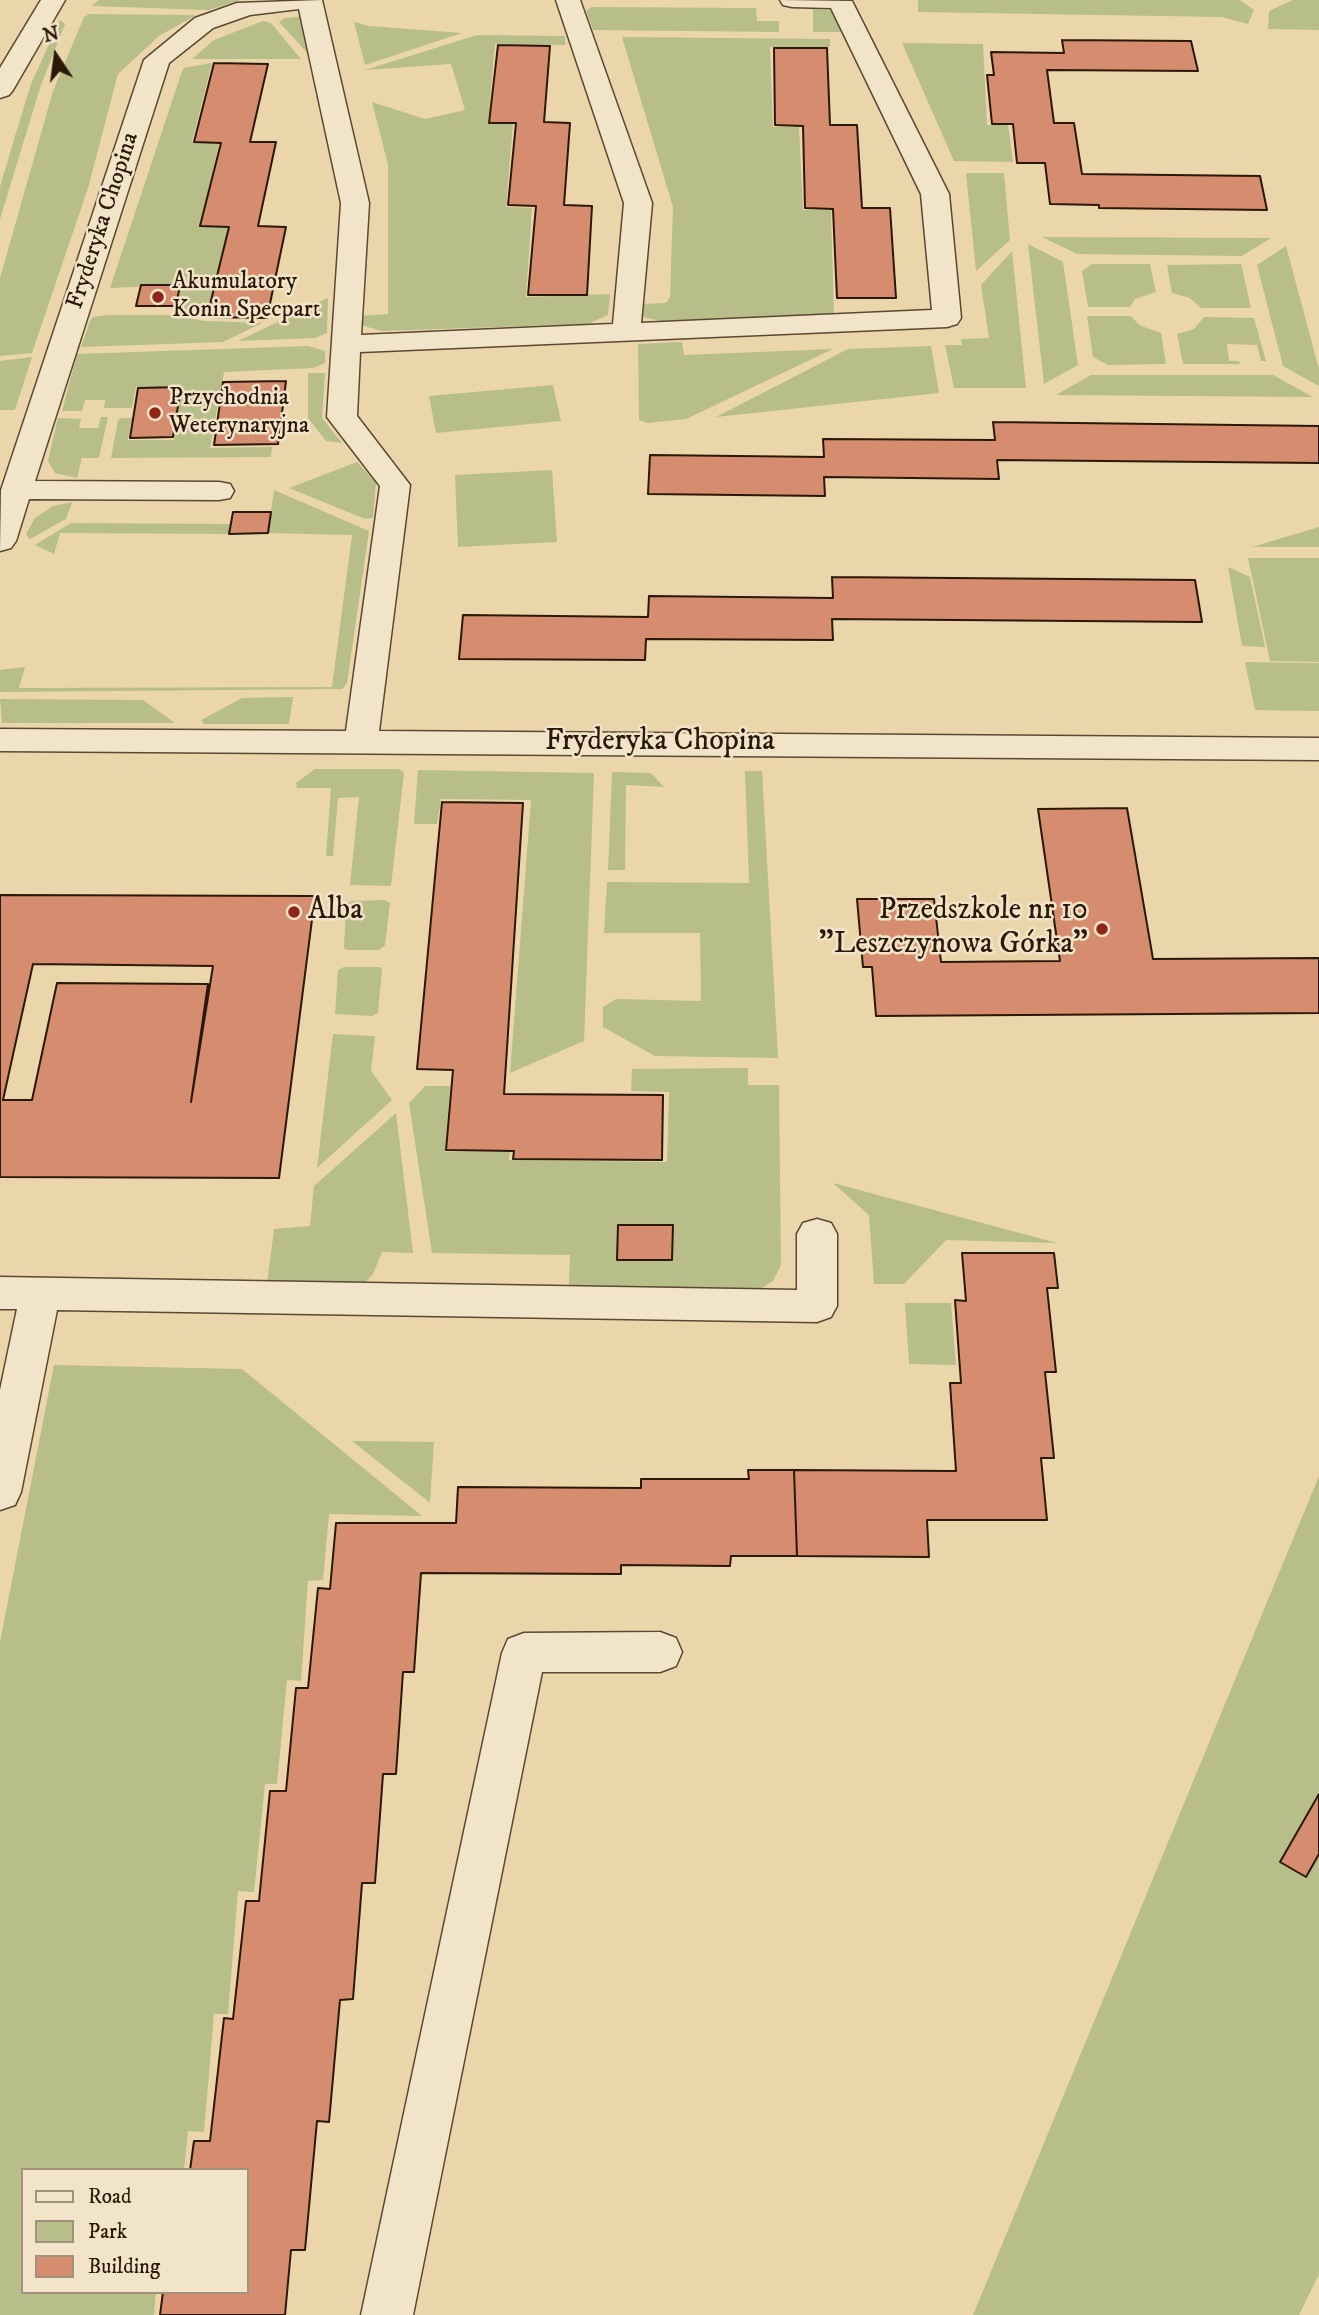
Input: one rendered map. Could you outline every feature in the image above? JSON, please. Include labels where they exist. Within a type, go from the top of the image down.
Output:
[{"type":"street","points":[[0,90],[53,0]]},
{"type":"street","points":[[309,0],[355,203],[342,417],[395,485],[361,741]]},
{"type":"street","name":"Fryderyka Chopina","points":[[0,541],[157,60],[204,23],[246,8],[309,0]]},
{"type":"street","points":[[568,0],[638,203],[626,333]]},
{"type":"street","points":[[347,344],[947,318],[935,194],[840,1],[792,0]]},
{"type":"street","points":[[16,490],[219,491]]},
{"type":"street","name":"Fryderyka Chopina","points":[[0,740],[1319,748]]},
{"type":"street","points":[[0,1293],[817,1306],[817,1234]]},
{"type":"street","points":[[0,1492],[40,1294]]},
{"type":"street","points":[[387,2315],[524,1653],[660,1652]]},
{"type":"green space","points":[[99,0],[240,0],[209,10],[92,6]]},
{"type":"green space","points":[[918,0],[1240,0],[1254,10],[1248,24],[1222,17],[918,12]]},
{"type":"green space","points":[[1293,0],[1319,0],[1319,30],[1268,29],[1269,11]]},
{"type":"green space","points":[[592,7],[756,8],[757,21],[779,21],[779,32],[593,30],[586,11]]},
{"type":"green space","points":[[813,9],[834,11],[844,32],[813,32]]},
{"type":"green space","points":[[89,14],[196,15],[159,36],[118,74],[88,188],[32,353],[0,356],[0,278],[53,91],[84,17]]},
{"type":"green space","points":[[305,16],[312,58],[279,22],[285,18]]},
{"type":"green space","points":[[60,20],[65,24],[41,85],[0,219],[0,187],[15,136],[31,84]]},
{"type":"green space","points":[[263,21],[271,23],[301,59],[192,59],[214,40]]},
{"type":"green space","points":[[354,22],[369,26],[462,33],[365,65]]},
{"type":"green space","points":[[477,35],[565,36],[565,45],[495,44],[488,123],[513,124],[506,207],[532,208],[526,297],[610,294],[608,315],[588,324],[381,331],[358,324],[357,316],[388,314],[388,165],[372,102],[425,119],[465,110],[451,64],[365,70]]},
{"type":"green space","points":[[622,37],[830,39],[830,47],[770,47],[773,127],[799,127],[803,210],[831,210],[834,315],[664,322],[639,316],[639,304],[666,303],[670,297],[673,207]]},
{"type":"green space","points":[[902,43],[983,44],[987,125],[1008,125],[1013,162],[954,161]]},
{"type":"green space","points":[[212,63],[192,142],[219,144],[200,226],[229,227],[207,317],[175,310],[180,285],[110,288],[181,74],[184,68]]},
{"type":"green space","points":[[966,173],[1004,173],[1010,240],[976,271]]},
{"type":"green space","points":[[1042,237],[1271,238],[1242,256],[1077,254]]},
{"type":"green space","points":[[1028,244],[1063,262],[1078,365],[1044,384]]},
{"type":"green space","points":[[1286,246],[1319,369],[1319,386],[1283,366],[1257,265]]},
{"type":"green space","points":[[1012,251],[1026,388],[954,388],[945,345],[962,345],[961,339],[989,338],[981,285]]},
{"type":"green space","points":[[1092,264],[1150,264],[1156,292],[1135,299],[1130,307],[1088,307],[1082,271]]},
{"type":"green space","points":[[1241,264],[1251,308],[1201,308],[1190,298],[1172,293],[1167,265]]},
{"type":"green space","points":[[328,298],[327,333],[315,338],[238,341]]},
{"type":"green space","points":[[171,315],[205,321],[262,323],[223,342],[81,347],[93,317]]},
{"type":"green space","points":[[1087,316],[1131,316],[1139,325],[1161,333],[1166,364],[1108,365],[1093,357]]},
{"type":"green space","points":[[1204,317],[1254,318],[1266,361],[1261,361],[1257,345],[1227,344],[1229,361],[1239,361],[1240,364],[1183,364],[1177,334],[1194,329]]},
{"type":"green space","points":[[682,342],[684,355],[833,349],[686,419],[647,423],[639,420],[638,344]]},
{"type":"green space","points":[[308,346],[325,351],[325,363],[313,368],[224,372],[210,448],[272,447],[271,457],[111,458],[118,420],[122,418],[132,418],[128,440],[174,440],[181,387],[136,387],[132,408],[104,408],[105,400],[85,400],[82,411],[62,411],[77,354]]},
{"type":"green space","points":[[931,346],[939,393],[716,417],[848,349]]},
{"type":"green space","points":[[32,357],[15,410],[0,410],[0,361]]},
{"type":"green space","points":[[308,373],[325,373],[322,418],[342,443],[326,441],[308,418]]},
{"type":"green space","points":[[1091,375],[1273,375],[1313,397],[1056,395]]},
{"type":"green space","points":[[553,385],[561,421],[436,433],[429,396]]},
{"type":"green space","points":[[101,417],[108,417],[99,458],[82,458],[77,478],[55,473],[48,461],[58,418],[81,419],[79,428],[98,428]]},
{"type":"green space","points":[[357,462],[376,483],[373,518],[365,519],[289,488]]},
{"type":"green space","points":[[552,470],[557,542],[458,547],[455,475]]},
{"type":"green space","points":[[274,490],[369,531],[347,683],[342,689],[0,692],[0,670],[25,667],[19,688],[332,687],[352,535],[268,533]]},
{"type":"green space","points":[[72,502],[66,519],[30,539],[26,534],[35,518],[53,506]]},
{"type":"green space","points":[[71,523],[231,524],[229,534],[60,533],[54,554],[35,545]]},
{"type":"green space","points":[[1319,527],[1319,547],[1252,547]]},
{"type":"green space","points":[[1248,558],[1319,558],[1319,662],[1270,661]]},
{"type":"green space","points":[[1228,567],[1250,577],[1265,647],[1242,646]]},
{"type":"green space","points":[[1245,662],[1319,663],[1319,711],[1255,710]]},
{"type":"green space","points":[[293,697],[289,724],[204,724],[201,720],[242,698]]},
{"type":"green space","points":[[0,699],[143,700],[175,723],[2,723]]},
{"type":"green space","points":[[315,769],[399,769],[404,773],[391,886],[350,885],[359,797],[338,798],[333,856],[326,856],[331,788],[297,788],[296,783]]},
{"type":"green space","points":[[418,770],[594,773],[584,1041],[510,1073],[531,800],[441,799],[437,824],[414,824]]},
{"type":"green space","points":[[745,771],[762,771],[778,1058],[655,1056],[603,1027],[603,1007],[616,999],[701,1001],[700,933],[604,933],[607,882],[749,883]]},
{"type":"green space","points":[[612,772],[651,773],[664,787],[626,785],[625,870],[608,870]]},
{"type":"green space","points":[[384,900],[390,903],[385,945],[379,950],[344,948],[346,904],[352,901]]},
{"type":"green space","points":[[344,967],[380,967],[382,970],[378,1013],[372,1016],[335,1014],[338,970]]},
{"type":"green space","points":[[333,1034],[375,1036],[371,1071],[392,1100],[317,1168]]},
{"type":"green space","points":[[748,1068],[748,1085],[779,1085],[781,1265],[773,1281],[762,1288],[745,1291],[569,1285],[570,1255],[432,1253],[409,1103],[425,1086],[450,1086],[445,1152],[510,1152],[509,1160],[667,1162],[669,1092],[631,1091],[632,1069]]},
{"type":"green space","points":[[396,1113],[413,1253],[382,1252],[373,1274],[364,1284],[267,1283],[274,1229],[310,1226],[314,1186]]},
{"type":"green space","points":[[833,1183],[1057,1243],[946,1240],[904,1284],[874,1284],[869,1215]]},
{"type":"green space","points":[[905,1303],[951,1303],[956,1365],[909,1364]]},
{"type":"green space","points":[[54,1365],[242,1369],[422,1516],[329,1514],[323,1580],[308,1581],[301,1681],[287,1680],[277,1784],[265,1784],[254,1892],[238,1891],[228,2014],[214,2014],[204,2132],[188,2131],[184,2168],[21,2168],[21,2294],[156,2294],[154,2315],[0,2315],[0,1642]]},
{"type":"green space","points":[[352,1441],[434,1442],[430,1502],[429,1502]]},
{"type":"green space","points":[[1319,1476],[1319,2274],[1299,2315],[973,2315]]},
{"type":"building","points":[[1062,40],[1191,41],[1198,71],[1047,70],[1054,123],[1074,123],[1082,174],[1260,176],[1267,210],[1099,208],[1099,205],[1050,204],[1045,163],[1017,163],[1013,124],[992,124],[987,75],[994,75],[991,52],[1064,53]]},
{"type":"building","points":[[498,45],[550,46],[544,122],[570,123],[564,205],[592,206],[587,295],[528,295],[536,206],[508,205],[516,123],[489,123]]},
{"type":"building","points":[[774,48],[827,48],[830,125],[857,125],[862,208],[890,208],[896,298],[837,298],[833,209],[805,208],[803,126],[775,125]]},
{"type":"building","points":[[214,63],[268,64],[250,142],[276,142],[258,226],[286,227],[267,318],[207,317],[229,227],[200,226],[221,143],[194,142]]},
{"type":"building","name":"Akumulatory Konin Specpart","points":[[141,285],[180,285],[176,306],[136,306]]},
{"type":"building","points":[[286,381],[278,444],[214,445],[223,382]]},
{"type":"building","name":"Przychodnia Weterynaryjna","points":[[181,387],[173,437],[130,438],[138,388]]},
{"type":"building","points":[[993,422],[1319,426],[1319,463],[997,460],[999,479],[824,477],[825,496],[648,494],[650,455],[824,457],[823,439],[995,440]]},
{"type":"building","points":[[233,512],[271,512],[268,533],[229,534]]},
{"type":"building","points":[[832,577],[1195,580],[1202,622],[832,619],[833,640],[646,639],[645,660],[459,659],[463,615],[648,617],[649,596],[833,598]]},
{"type":"building","points":[[442,802],[523,803],[504,1094],[663,1095],[662,1160],[513,1159],[514,1151],[446,1150],[453,1070],[417,1069]]},
{"type":"building","name":"Przedszkole nr 10 \"Leszczynowa Górka\"","points":[[1127,808],[1153,959],[1319,958],[1319,1013],[876,1016],[872,967],[863,967],[857,899],[934,899],[941,962],[1060,961],[1038,809]]},
{"type":"building","points":[[0,895],[315,896],[279,1178],[0,1177]],"holes":[[[33,964],[213,966],[191,1102],[208,984],[57,983],[32,1100],[3,1100]]]},
{"type":"building","points":[[618,1225],[673,1225],[672,1260],[617,1260]]},
{"type":"building","points":[[962,1253],[1054,1253],[1058,1288],[1047,1288],[1056,1372],[1045,1372],[1054,1458],[1041,1458],[1047,1520],[927,1520],[929,1557],[797,1556],[794,1470],[956,1471],[950,1383],[961,1383],[955,1300],[966,1301]]},
{"type":"building","points":[[748,1470],[794,1470],[797,1556],[731,1556],[730,1566],[621,1565],[621,1574],[421,1573],[414,1672],[403,1672],[396,1774],[383,1774],[375,1883],[362,1883],[353,1999],[340,2000],[329,2122],[317,2121],[305,2250],[291,2250],[285,2315],[160,2315],[163,2294],[248,2294],[248,2168],[190,2168],[194,2141],[210,2141],[224,2018],[233,2019],[246,1901],[259,1901],[270,1791],[286,1791],[296,1688],[308,1688],[318,1588],[330,1589],[336,1523],[456,1523],[458,1487],[641,1488],[641,1479],[749,1479]]},
{"type":"building","points":[[1319,1794],[1319,1854],[1306,1877],[1280,1862]]},
{"type":"place","name":"Akumulatory Konin Specpart","points":[[158,297]]},
{"type":"place","name":"Przychodnia Weterynaryjna","points":[[155,413]]},
{"type":"place","name":"Alba","points":[[294,912]]},
{"type":"place","name":"Przedszkole nr 10 \"Leszczynowa Górka\"","points":[[1102,929]]}]
